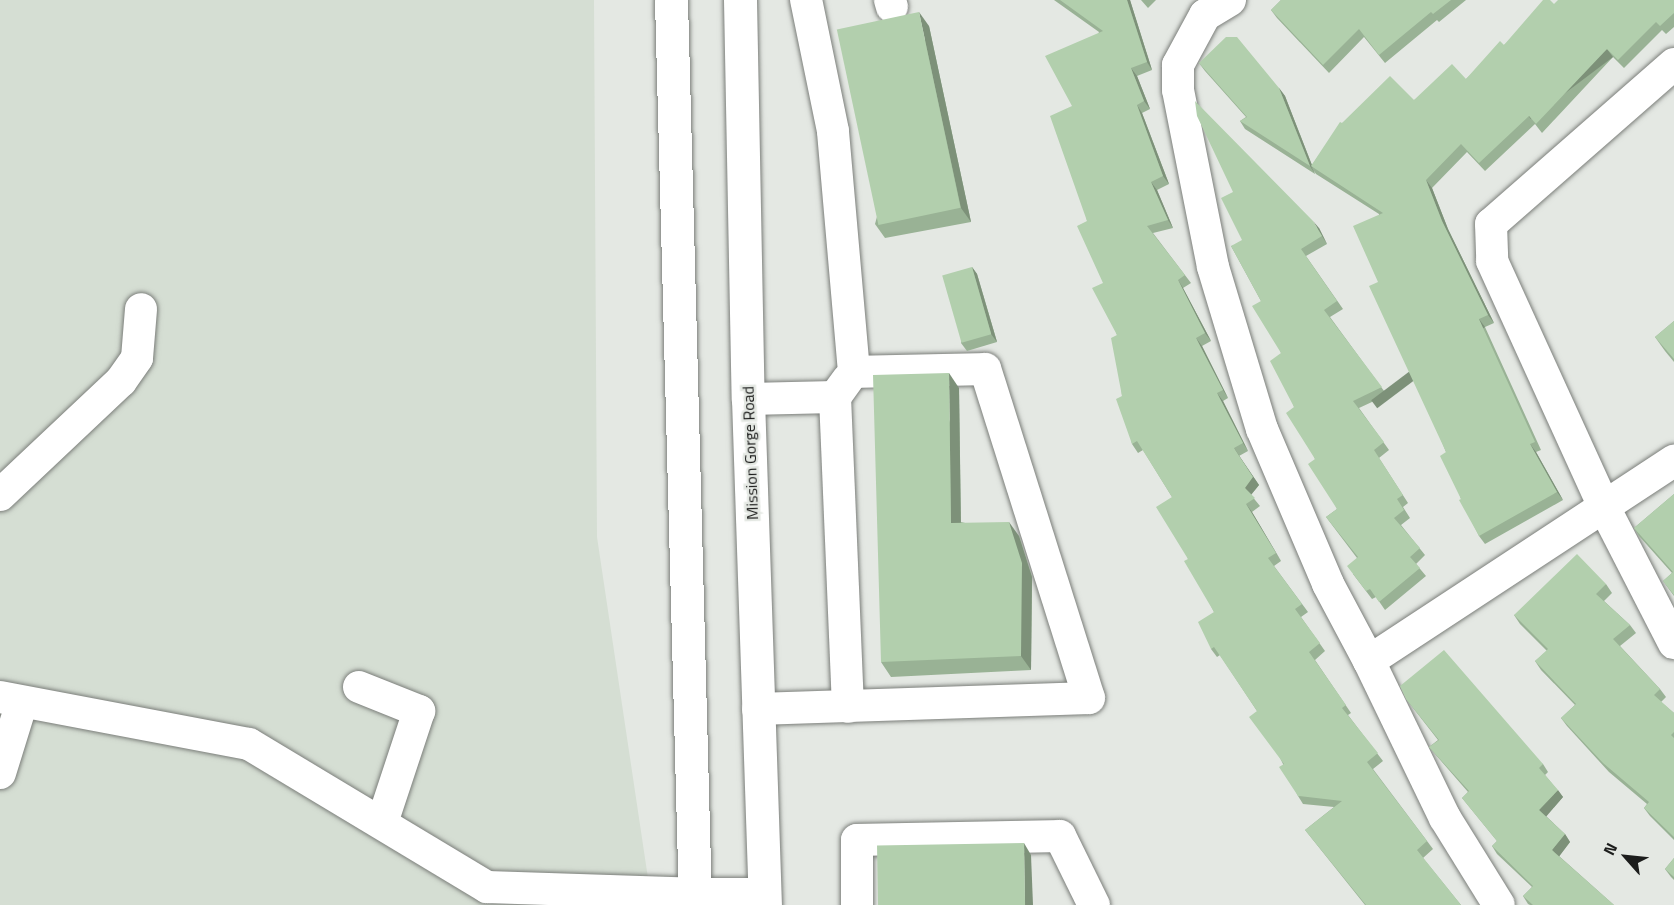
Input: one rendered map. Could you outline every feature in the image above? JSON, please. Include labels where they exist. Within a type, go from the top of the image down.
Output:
[{"type":"main road","points":[[671,0],[695,900]]},
{"type":"main road","name":"Mission Gorge Road","points":[[740,0],[748,399],[765,899]]},
{"type":"lane","points":[[806,0],[833,131],[854,372],[835,397],[848,707]]},
{"type":"lane","points":[[1230,0],[1205,15],[1178,65],[1178,90],[1213,267],[1262,429],[1328,584],[1369,661],[1445,818],[1499,905]]},
{"type":"lane","points":[[1674,64],[1491,224],[1492,261],[1604,507],[1674,643]]},
{"type":"lane","points":[[0,495],[121,381],[137,358],[141,309]]},
{"type":"lane","points":[[758,709],[1089,698],[985,369],[854,372]]},
{"type":"lane","points":[[748,399],[835,397]]},
{"type":"lane","points":[[1369,661],[1674,461]]},
{"type":"lane","points":[[359,687],[419,711],[381,823]]},
{"type":"lane","points":[[0,773],[11,700],[249,744],[381,823],[486,896],[765,899]]},
{"type":"lane","points":[[857,905],[857,840],[1059,836],[1094,905]]},
{"type":"shaded area","points":[[0,0],[594,0],[597,537],[652,905],[0,905]]},
{"type":"building","points":[[1060,0],[1127,0],[1147,62],[1131,68],[1144,101],[1137,105],[1163,176],[1151,182],[1168,220],[1147,226],[1185,275],[1178,280],[1205,333],[1196,338],[1223,390],[1217,393],[1243,443],[1234,448],[1253,477],[1245,488],[1255,498],[1246,504],[1276,553],[1268,558],[1302,604],[1295,609],[1320,643],[1309,652],[1346,705],[1342,708],[1378,753],[1367,762],[1427,841],[1417,850],[1461,905],[1366,905],[1305,830],[1342,801],[1298,796],[1279,767],[1284,764],[1249,717],[1257,711],[1214,647],[1211,649],[1198,622],[1214,612],[1184,561],[1188,559],[1156,507],[1172,497],[1137,441],[1132,444],[1116,399],[1122,396],[1111,338],[1117,335],[1092,288],[1103,283],[1077,226],[1087,221],[1050,116],[1072,106],[1045,56],[1103,31]]},
{"type":"building","points":[[1281,0],[1451,0],[1433,14],[1431,12],[1379,55],[1359,29],[1323,65],[1271,10]]},
{"type":"building","points":[[1543,0],[1550,0],[1554,4],[1558,0],[1674,0],[1674,13],[1660,26],[1656,22],[1618,60],[1607,49],[1536,124],[1529,116],[1479,163],[1461,144],[1426,180],[1442,221],[1488,315],[1479,319],[1535,442],[1530,444],[1557,492],[1479,536],[1459,500],[1461,499],[1440,456],[1446,452],[1369,286],[1378,282],[1353,226],[1383,213],[1311,166],[1340,122],[1342,123],[1390,76],[1414,100],[1452,64],[1466,79],[1500,41],[1504,45]]},
{"type":"building","points":[[919,12],[961,208],[878,225],[837,29]]},
{"type":"building","points":[[1226,37],[1237,37],[1279,88],[1310,166],[1240,121],[1247,117],[1199,63]]},
{"type":"building","points":[[1195,101],[1313,221],[1322,236],[1301,249],[1337,301],[1324,310],[1382,387],[1353,401],[1384,442],[1374,450],[1403,495],[1397,499],[1404,510],[1394,518],[1420,548],[1410,557],[1420,568],[1379,602],[1370,589],[1366,591],[1347,566],[1358,557],[1326,517],[1337,509],[1308,464],[1315,459],[1286,413],[1294,407],[1270,361],[1281,353],[1252,306],[1261,301],[1231,246],[1242,240],[1221,198],[1233,192],[1197,116]]},
{"type":"building","points":[[972,267],[991,334],[961,343],[942,276]]},
{"type":"building","points":[[1674,321],[1674,359],[1655,337]]},
{"type":"building","points":[[949,373],[951,523],[1009,522],[1022,563],[1021,656],[881,662],[873,375]]},
{"type":"building","points":[[1674,494],[1674,595],[1663,581],[1673,572],[1634,528]]},
{"type":"building","points":[[1577,554],[1606,584],[1596,594],[1630,625],[1613,639],[1660,689],[1654,695],[1674,713],[1674,732],[1671,735],[1674,738],[1674,837],[1644,808],[1649,802],[1603,763],[1561,718],[1576,704],[1535,661],[1548,649],[1514,615]]},
{"type":"building","points":[[1444,650],[1543,764],[1539,768],[1558,790],[1539,810],[1565,834],[1552,850],[1614,905],[1533,905],[1523,896],[1533,886],[1492,846],[1497,841],[1462,798],[1469,791],[1429,747],[1439,740],[1406,699],[1400,686]]},
{"type":"building","points":[[1024,843],[1025,905],[878,905],[877,846]]},
{"type":"building","points":[[1674,858],[1674,877],[1665,869]]}]
